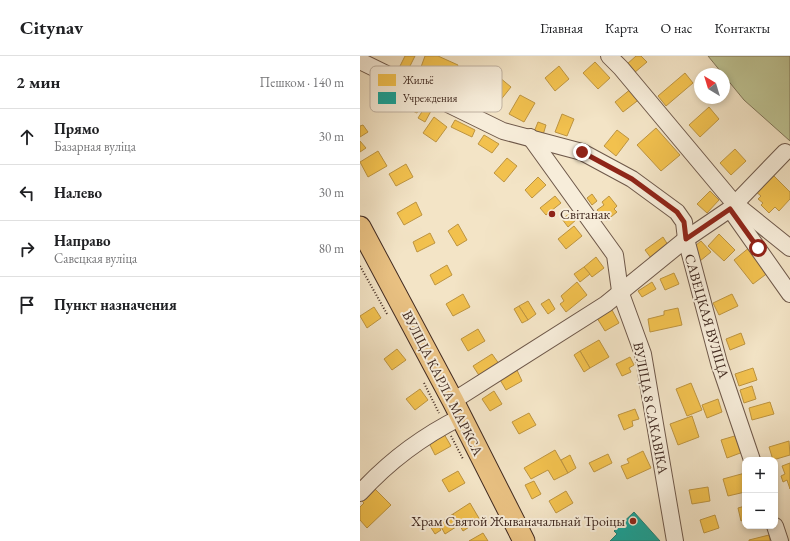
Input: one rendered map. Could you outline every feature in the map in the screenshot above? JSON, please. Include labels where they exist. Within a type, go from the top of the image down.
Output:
[{"type":"main road","name":"ВУЛІЦА КАРЛА МАРКСА","points":[[360,227],[453,414],[524,541]]},
{"type":"street","points":[[609,56],[732,206],[790,294]]},
{"type":"street","name":"САВЕЦКАЯ ВУЛІЦА","points":[[360,61],[370,66]]},
{"type":"street","name":"САВЕЦКАЯ ВУЛІЦА","points":[[464,112],[503,131],[582,152],[632,179],[677,212],[684,222],[686,239],[719,363],[751,457]]},
{"type":"street","name":"ВУЛІЦА 8 САКАВІКА","points":[[530,137],[615,255],[620,291],[643,354],[675,541]]},
{"type":"street","points":[[360,493],[391,462],[453,414],[606,304],[620,291],[686,239],[732,206],[784,152]]},
{"type":"street","points":[[732,206],[790,248]]},
{"type":"street","points":[[776,529],[780,541]]},
{"type":"path","points":[[360,266],[390,320]]},
{"type":"path","points":[[424,383],[453,414],[463,459]]},
{"type":"green space","points":[[708,56],[790,56],[790,141],[744,100],[730,83],[730,68],[718,68]]},
{"type":"building: Жильё","points":[[405,56],[415,56],[410,66],[400,66]]},
{"type":"building: Жильё","points":[[425,56],[438,56],[458,65],[458,66],[421,66]]},
{"type":"building: Жильё","points":[[636,56],[641,56],[647,62],[634,73],[626,65]]},
{"type":"building: Жильё","points":[[595,62],[610,78],[598,89],[583,73]]},
{"type":"building: Жильё","points":[[559,66],[569,79],[555,91],[545,78]]},
{"type":"building: Жильё","points":[[685,73],[693,83],[666,106],[658,96]]},
{"type":"building: Жильё","points":[[502,80],[511,87],[502,98]]},
{"type":"building: Жильё","points":[[632,88],[641,98],[623,112],[615,102]]},
{"type":"building: Жильё","points":[[520,95],[535,103],[524,122],[509,114]]},
{"type":"building: Жильё","points":[[709,107],[719,119],[700,137],[689,125]]},
{"type":"building: Жильё","points":[[422,112],[430,112],[425,122],[418,118]]},
{"type":"building: Жильё","points":[[562,114],[574,119],[567,136],[555,132]]},
{"type":"building: Жильё","points":[[434,117],[447,127],[436,142],[423,133]]},
{"type":"building: Жильё","points":[[455,120],[475,130],[472,137],[451,127]]},
{"type":"building: Жильё","points":[[538,122],[546,125],[543,135],[534,132]]},
{"type":"building: Жильё","points":[[363,125],[368,132],[360,137],[360,126]]},
{"type":"building: Жильё","points":[[656,128],[680,155],[661,171],[637,145]]},
{"type":"building: Жильё","points":[[617,130],[629,139],[616,156],[604,146]]},
{"type":"building: Жильё","points":[[484,135],[499,144],[492,153],[478,144]]},
{"type":"building: Жильё","points":[[360,141],[366,148],[360,152]]},
{"type":"building: Жильё","points":[[735,149],[746,161],[731,175],[720,163]]},
{"type":"building: Жильё","points":[[378,151],[387,166],[368,177],[360,162]]},
{"type":"building: Жильё","points":[[507,158],[517,166],[504,182],[494,173]]},
{"type":"building: Жильё","points":[[406,164],[413,177],[396,186],[389,174]]},
{"type":"building: Жильё","points":[[772,174],[790,192],[790,199],[779,211],[775,207],[769,213],[761,205],[763,203],[758,199],[761,196],[755,191]]},
{"type":"building: Жильё","points":[[538,177],[546,185],[532,198],[525,190]]},
{"type":"building: Жильё","points":[[710,191],[719,200],[707,213],[697,204]]},
{"type":"building: Жильё","points":[[592,194],[597,201],[592,205],[587,198]]},
{"type":"building: Жильё","points":[[555,196],[561,203],[546,215],[540,208]]},
{"type":"building: Жильё","points":[[609,196],[617,206],[614,209],[617,212],[606,221],[597,210],[604,205],[602,202]]},
{"type":"building: Жильё","points":[[416,202],[422,215],[404,225],[397,213]]},
{"type":"building: Жильё","points":[[572,212],[577,219],[568,227],[562,219]]},
{"type":"building: Жильё","points":[[458,224],[467,240],[457,246],[448,231]]},
{"type":"building: Жильё","points":[[574,226],[582,236],[566,249],[558,239]]},
{"type":"building: Жильё","points":[[430,233],[435,243],[417,252],[413,242]]},
{"type":"building: Жильё","points":[[719,234],[735,250],[724,261],[708,246]]},
{"type":"building: Жильё","points":[[663,237],[668,245],[651,258],[645,250]]},
{"type":"building: Жильё","points":[[701,241],[711,252],[700,261],[690,250]]},
{"type":"building: Жильё","points":[[750,247],[769,272],[753,284],[734,260]]},
{"type":"building: Жильё","points":[[596,257],[604,268],[592,277],[584,267]]},
{"type":"building: Жильё","points":[[447,265],[452,275],[435,285],[430,275]]},
{"type":"building: Жильё","points":[[584,267],[590,274],[580,282],[574,274]]},
{"type":"building: Жильё","points":[[674,273],[679,284],[665,290],[660,279]]},
{"type":"building: Жильё","points":[[577,282],[587,295],[566,312],[560,304],[564,301],[561,296]]},
{"type":"building: Жильё","points":[[652,282],[656,289],[642,297],[638,291]]},
{"type":"building: Жильё","points":[[463,294],[470,307],[453,316],[446,304]]},
{"type":"building: Жильё","points":[[732,294],[738,306],[719,315],[713,303]]},
{"type":"building: Жильё","points":[[549,299],[555,309],[548,314],[541,304]]},
{"type":"building: Жильё","points":[[528,301],[536,314],[528,320],[519,306]]},
{"type":"building: Жильё","points":[[519,306],[528,320],[522,323],[514,309]]},
{"type":"building: Жильё","points":[[374,307],[381,318],[367,328],[360,316]]},
{"type":"building: Жильё","points":[[678,308],[682,325],[650,332],[648,319],[664,315],[664,311]]},
{"type":"building: Жильё","points":[[612,310],[619,323],[605,331],[597,318]]},
{"type":"building: Жильё","points":[[478,329],[485,341],[468,351],[461,339]]},
{"type":"building: Жильё","points":[[741,333],[745,344],[730,350],[726,339]]},
{"type":"building: Жильё","points":[[599,340],[609,357],[590,368],[580,351]]},
{"type":"building: Жильё","points":[[397,349],[406,360],[392,370],[384,359]]},
{"type":"building: Жильё","points":[[580,351],[590,368],[584,372],[574,355]]},
{"type":"building: Жильё","points":[[492,354],[502,368],[482,380],[473,366]]},
{"type":"building: Жильё","points":[[630,357],[634,365],[629,368],[631,372],[622,376],[616,364]]},
{"type":"building: Жильё","points":[[516,368],[522,381],[506,390],[499,378]]},
{"type":"building: Жильё","points":[[753,368],[757,380],[739,386],[735,374]]},
{"type":"building: Жильё","points":[[691,383],[702,410],[687,416],[676,389]]},
{"type":"building: Жильё","points":[[752,386],[756,399],[744,403],[740,390]]},
{"type":"building: Жильё","points":[[420,389],[428,400],[415,410],[406,399]]},
{"type":"building: Жильё","points":[[494,391],[502,404],[490,411],[482,399]]},
{"type":"building: Жильё","points":[[718,399],[722,412],[707,418],[702,405]]},
{"type":"building: Жильё","points":[[770,402],[774,414],[752,420],[749,408]]},
{"type":"building: Жильё","points":[[635,409],[639,419],[632,421],[633,426],[624,430],[618,415]]},
{"type":"building: Жильё","points":[[529,413],[536,425],[519,434],[512,422]]},
{"type":"building: Жильё","points":[[692,416],[699,437],[678,445],[670,424]]},
{"type":"building: Жильё","points":[[444,434],[451,446],[435,455],[429,443]]},
{"type":"building: Жильё","points":[[738,435],[743,452],[727,458],[721,440]]},
{"type":"building: Жильё","points":[[789,441],[790,455],[778,459],[778,457],[772,457],[769,447]]},
{"type":"building: Жильё","points":[[555,450],[568,473],[554,480],[548,470],[531,479],[524,468]]},
{"type":"building: Жильё","points":[[643,451],[651,468],[627,479],[621,466],[629,463],[627,459]]},
{"type":"building: Жильё","points":[[608,454],[612,463],[594,472],[589,463]]},
{"type":"building: Жильё","points":[[570,455],[576,468],[568,473],[561,460]]},
{"type":"building: Жильё","points":[[790,463],[790,489],[787,480],[783,482],[781,476],[785,474],[782,466]]},
{"type":"building: Жильё","points":[[458,471],[465,483],[449,492],[442,480]]},
{"type":"building: Жильё","points":[[742,474],[742,493],[728,496],[723,479]]},
{"type":"building: Жильё","points":[[534,481],[541,494],[532,499],[525,485]]},
{"type":"building: Жильё","points":[[372,486],[391,505],[367,528],[360,520],[360,507],[364,503],[360,499]]},
{"type":"building: Жильё","points":[[708,487],[710,501],[692,504],[689,490]]},
{"type":"building: Жильё","points":[[566,491],[573,503],[556,513],[549,501]]},
{"type":"building: Жильё","points":[[470,503],[480,520],[463,531],[453,514]]},
{"type":"building: Жильё","points":[[742,507],[741,521],[738,508]]},
{"type":"building: Жильё","points":[[453,514],[459,525],[445,534],[439,523]]},
{"type":"building: Жильё","points":[[715,515],[719,528],[704,533],[700,520]]},
{"type":"building: Жильё","points":[[434,519],[441,530],[435,534],[428,523]]},
{"type":"building: Жильё","points":[[483,533],[488,541],[469,541]]},
{"type":"building: Жильё","points":[[769,535],[770,541],[749,541],[749,540]]},
{"type":"building: Учреждения","name":"Храм Святой Жываначальнай Троіцы","points":[[634,512],[660,541],[610,541],[617,534],[614,531]]},
{"type":"place","name":"Світанак","points":[[552,214]]},
{"type":"place","name":"Храм Святой Жываначальнай Троіцы","points":[[633,521]]},
{"type":"route","points":[[582,152],[632,179],[677,212],[684,222],[686,239],[730,209],[758,248]]}]
